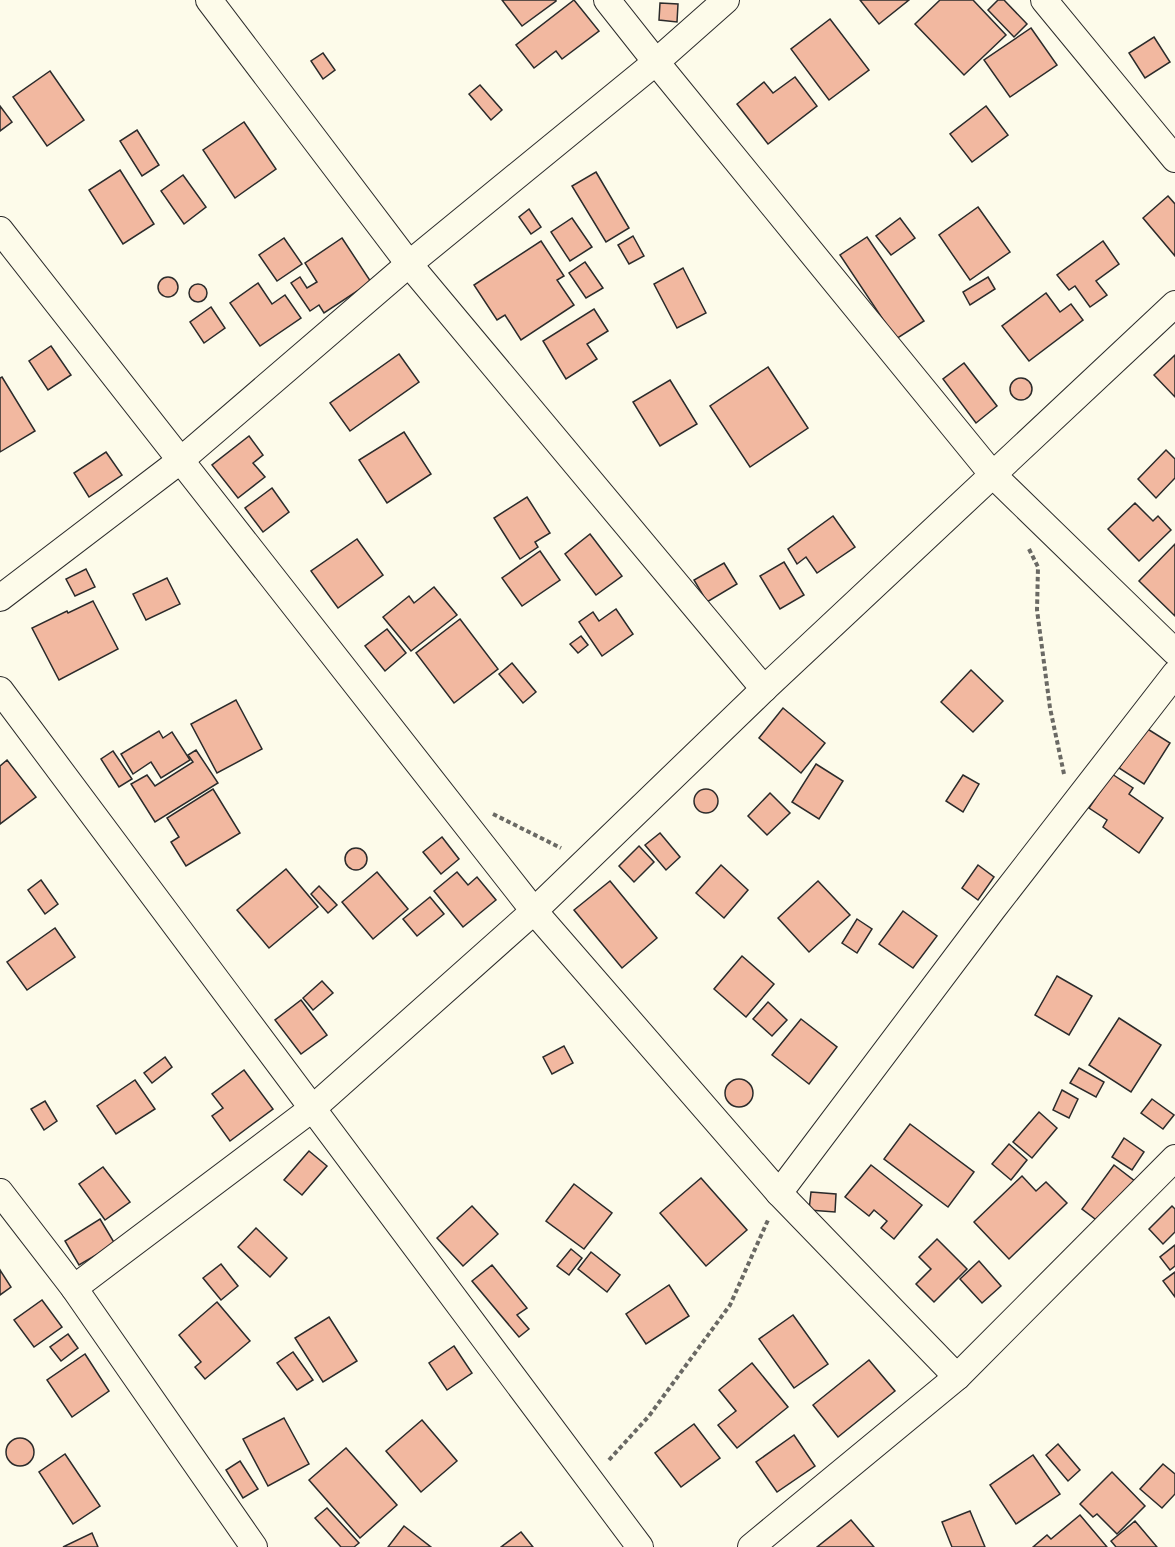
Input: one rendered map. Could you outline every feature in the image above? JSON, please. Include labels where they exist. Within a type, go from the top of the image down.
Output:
[{"type":"street","points":[[209,0],[409,264],[764,689]]},
{"type":"street","points":[[608,0],[993,475],[1175,652]]},
{"type":"street","points":[[0,598],[181,460],[409,264],[656,62],[726,0]]},
{"type":"street","points":[[1044,0],[1175,159]]},
{"type":"street","points":[[0,230],[534,911],[779,1193],[957,1377]]},
{"type":"street","points":[[74,1288],[313,1108],[534,911],[764,689],[1175,304]]},
{"type":"street","points":[[779,1193],[992,910],[1175,674]]},
{"type":"street","points":[[0,690],[640,1547]]},
{"type":"street","points":[[751,1547],[957,1377],[1175,1158]]},
{"type":"street","points":[[0,1192],[74,1288],[254,1547]]},
{"type":"path","points":[[1028,547],[1038,567],[1037,610],[1050,708],[1071,809]]},
{"type":"path","points":[[492,814],[564,850],[598,850]]},
{"type":"path","points":[[590,1480],[649,1416],[730,1305],[779,1193]]},
{"type":"building","points":[[502,0],[556,0],[556,1],[522,26]]},
{"type":"building","points":[[574,0],[599,31],[562,59],[556,51],[534,68],[516,45]]},
{"type":"building","points":[[860,0],[909,0],[879,24]]},
{"type":"building","points":[[940,0],[973,0],[1006,35],[964,75],[915,24]]},
{"type":"building","points":[[998,0],[1004,0],[1027,24],[1014,37],[988,10]]},
{"type":"building","points":[[660,3],[678,4],[677,22],[659,20]]},
{"type":"building","points":[[830,19],[869,70],[829,100],[791,49]]},
{"type":"building","points":[[1031,28],[1057,65],[1010,97],[984,60]]},
{"type":"building","points":[[1154,37],[1170,62],[1145,78],[1129,53]]},
{"type":"building","points":[[323,53],[335,70],[323,79],[311,61]]},
{"type":"building","points":[[50,71],[84,120],[47,146],[13,97]]},
{"type":"building","points":[[795,77],[817,106],[768,144],[737,104],[764,82],[773,93]]},
{"type":"building","points":[[480,85],[502,110],[491,120],[469,94]]},
{"type":"building","points":[[0,106],[12,122],[0,131]]},
{"type":"building","points":[[986,106],[1008,135],[972,162],[950,134]]},
{"type":"building","points":[[244,122],[276,169],[235,198],[203,150]]},
{"type":"building","points":[[137,130],[159,165],[142,176],[120,141]]},
{"type":"building","points":[[120,170],[154,224],[123,244],[89,190]]},
{"type":"building","points":[[596,172],[629,228],[606,242],[572,186]]},
{"type":"building","points":[[183,175],[206,207],[184,224],[161,191]]},
{"type":"building","points":[[1168,196],[1175,204],[1175,256],[1143,218]]},
{"type":"building","points":[[978,207],[1010,252],[970,280],[939,235]]},
{"type":"building","points":[[529,209],[541,227],[531,234],[519,217]]},
{"type":"building","points":[[572,218],[592,247],[570,261],[551,232]]},
{"type":"building","points":[[900,218],[915,238],[891,255],[876,236]]},
{"type":"building","points":[[633,236],[644,256],[629,264],[618,245]]},
{"type":"building","points":[[867,237],[924,321],[896,339],[840,255]]},
{"type":"building","points":[[284,238],[302,264],[277,281],[259,255]]},
{"type":"building","points":[[342,238],[371,282],[324,313],[319,305],[310,311],[291,283],[300,277],[307,288],[317,282],[305,263]]},
{"type":"building","points":[[541,241],[564,276],[557,280],[574,305],[521,340],[505,315],[497,320],[474,285]]},
{"type":"building","points":[[1103,241],[1119,264],[1096,281],[1107,295],[1090,307],[1075,286],[1069,290],[1057,275]]},
{"type":"building","points":[[585,262],[603,288],[586,298],[569,273]]},
{"type":"building","points":[[683,268],[706,313],[677,328],[654,284]]},
{"type":"building","points":[[168,277],[175,280],[178,287],[175,294],[168,297],[161,294],[158,287],[161,280]]},
{"type":"building","points":[[988,277],[995,289],[970,305],[963,292]]},
{"type":"building","points":[[258,283],[272,304],[285,295],[301,318],[260,346],[230,303]]},
{"type":"building","points":[[198,284],[204,287],[207,293],[204,299],[198,302],[192,299],[189,293],[192,287]]},
{"type":"building","points":[[1046,293],[1060,312],[1071,304],[1083,320],[1029,361],[1002,326]]},
{"type":"building","points":[[211,307],[225,328],[204,343],[190,322]]},
{"type":"building","points":[[594,309],[608,331],[587,344],[597,359],[566,379],[543,341]]},
{"type":"building","points":[[51,346],[71,375],[48,390],[29,361]]},
{"type":"building","points":[[399,354],[419,382],[350,431],[330,403]]},
{"type":"building","points":[[1175,355],[1175,397],[1154,375]]},
{"type":"building","points":[[964,363],[997,406],[976,423],[943,379]]},
{"type":"building","points":[[768,367],[808,428],[750,467],[710,406]]},
{"type":"building","points":[[2,377],[35,431],[0,452],[0,378]]},
{"type":"building","points":[[1017,378],[1025,378],[1032,385],[1032,393],[1025,400],[1017,400],[1010,393],[1010,385]]},
{"type":"building","points":[[670,380],[697,424],[660,446],[633,402]]},
{"type":"building","points":[[404,432],[431,474],[387,503],[359,460]]},
{"type":"building","points":[[249,436],[263,455],[253,463],[265,477],[238,498],[212,465]]},
{"type":"building","points":[[1166,450],[1175,459],[1175,478],[1156,498],[1138,479]]},
{"type":"building","points":[[106,452],[122,475],[89,497],[74,473]]},
{"type":"building","points":[[272,488],[289,512],[263,532],[245,508]]},
{"type":"building","points":[[527,497],[550,533],[535,542],[538,547],[520,559],[494,518]]},
{"type":"building","points":[[1135,503],[1153,521],[1158,516],[1171,530],[1139,561],[1108,529]]},
{"type":"building","points":[[833,516],[855,547],[817,573],[806,557],[797,564],[788,549]]},
{"type":"building","points":[[590,534],[622,576],[596,595],[565,554]]},
{"type":"building","points":[[357,539],[383,575],[338,608],[311,571]]},
{"type":"building","points":[[1175,544],[1175,616],[1139,581]]},
{"type":"building","points":[[540,551],[560,580],[522,606],[502,578]]},
{"type":"building","points":[[784,562],[804,595],[780,609],[760,576]]},
{"type":"building","points":[[724,563],[737,584],[707,602],[694,580]]},
{"type":"building","points":[[86,569],[95,587],[75,596],[66,579]]},
{"type":"building","points":[[167,578],[180,604],[146,620],[133,594]]},
{"type":"building","points":[[434,587],[457,615],[411,651],[383,617],[409,596],[414,603]]},
{"type":"building","points":[[93,601],[118,649],[59,680],[32,628]]},
{"type":"building","points":[[616,609],[633,634],[602,656],[579,622],[593,612],[599,621]]},
{"type":"building","points":[[460,619],[498,669],[454,703],[416,653]]},
{"type":"building","points":[[387,629],[406,653],[385,671],[365,646]]},
{"type":"building","points":[[581,636],[588,645],[578,653],[570,644]]},
{"type":"building","points":[[512,663],[536,692],[523,703],[499,674]]},
{"type":"building","points":[[971,670],[1003,701],[973,732],[941,702]]},
{"type":"building","points":[[236,700],[262,749],[217,773],[191,724]]},
{"type":"building","points":[[783,708],[825,743],[801,773],[759,738]]},
{"type":"building","points":[[1146,728],[1170,743],[1144,784],[1119,768]]},
{"type":"building","points":[[159,731],[163,738],[172,732],[190,760],[161,778],[151,762],[133,774],[121,754]]},
{"type":"building","points":[[196,750],[218,783],[155,822],[131,784],[147,775],[155,786],[193,762],[188,755]]},
{"type":"building","points":[[113,751],[132,779],[119,787],[101,759]]},
{"type":"building","points":[[7,760],[36,797],[0,824],[0,766]]},
{"type":"building","points":[[816,764],[843,781],[819,819],[792,802]]},
{"type":"building","points":[[1112,774],[1133,788],[1129,794],[1163,818],[1139,853],[1103,827],[1107,820],[1089,808]]},
{"type":"building","points":[[963,775],[979,784],[963,812],[946,801]]},
{"type":"building","points":[[213,789],[240,833],[186,866],[171,842],[179,837],[167,818]]},
{"type":"building","points":[[706,789],[711,790],[717,796],[717,806],[711,812],[706,813],[701,812],[695,806],[694,801],[695,796],[701,790]]},
{"type":"building","points":[[770,793],[790,813],[767,835],[748,816]]},
{"type":"building","points":[[660,833],[680,857],[666,870],[645,845]]},
{"type":"building","points":[[442,837],[459,859],[441,874],[423,852]]},
{"type":"building","points":[[639,846],[654,862],[634,882],[619,866]]},
{"type":"building","points":[[356,848],[364,851],[367,859],[364,867],[356,870],[348,867],[345,859],[348,851]]},
{"type":"building","points":[[721,865],[748,890],[724,918],[696,893]]},
{"type":"building","points":[[978,865],[994,877],[978,900],[962,888]]},
{"type":"building","points":[[286,869],[318,907],[269,948],[237,910]]},
{"type":"building","points":[[377,872],[408,909],[373,939],[342,902]]},
{"type":"building","points":[[457,872],[468,885],[477,877],[496,900],[463,927],[434,891]]},
{"type":"building","points":[[41,880],[58,904],[45,914],[28,890]]},
{"type":"building","points":[[610,881],[657,938],[622,968],[574,910]]},
{"type":"building","points":[[818,881],[850,915],[809,952],[778,918]]},
{"type":"building","points":[[319,886],[337,905],[328,913],[311,894]]},
{"type":"building","points":[[430,897],[444,914],[417,936],[403,919]]},
{"type":"building","points":[[903,911],[937,936],[913,968],[879,944]]},
{"type":"building","points":[[857,919],[872,929],[857,953],[842,943]]},
{"type":"building","points":[[55,928],[75,957],[27,990],[7,962]]},
{"type":"building","points":[[742,956],[774,984],[746,1017],[714,989]]},
{"type":"building","points":[[1057,976],[1092,996],[1069,1035],[1035,1015]]},
{"type":"building","points":[[322,981],[333,993],[313,1010],[303,998]]},
{"type":"building","points":[[301,1000],[327,1035],[301,1054],[275,1020]]},
{"type":"building","points":[[768,1002],[787,1020],[772,1036],[753,1019]]},
{"type":"building","points":[[1119,1018],[1161,1045],[1131,1092],[1089,1065]]},
{"type":"building","points":[[801,1019],[837,1047],[809,1084],[772,1055]]},
{"type":"building","points":[[564,1046],[573,1063],[552,1074],[543,1057]]},
{"type":"building","points":[[165,1057],[172,1067],[152,1083],[144,1073]]},
{"type":"building","points":[[1079,1068],[1104,1082],[1096,1097],[1070,1083]]},
{"type":"building","points":[[244,1070],[273,1109],[230,1141],[212,1116],[223,1108],[212,1094]]},
{"type":"building","points":[[739,1079],[749,1083],[753,1093],[749,1103],[739,1107],[729,1103],[725,1093],[729,1083]]},
{"type":"building","points":[[135,1080],[155,1109],[116,1134],[97,1106]]},
{"type":"building","points":[[1062,1090],[1078,1099],[1069,1118],[1053,1110]]},
{"type":"building","points":[[1152,1099],[1174,1115],[1163,1129],[1141,1113]]},
{"type":"building","points":[[45,1101],[57,1121],[44,1130],[31,1109]]},
{"type":"building","points":[[1039,1112],[1057,1128],[1032,1158],[1013,1142]]},
{"type":"building","points":[[910,1124],[974,1172],[948,1207],[884,1159]]},
{"type":"building","points":[[1124,1138],[1144,1152],[1132,1170],[1112,1157]]},
{"type":"building","points":[[1009,1144],[1027,1160],[1011,1180],[992,1164]]},
{"type":"building","points":[[309,1151],[327,1166],[302,1195],[284,1180]]},
{"type":"building","points":[[871,1165],[922,1205],[894,1239],[881,1228],[887,1221],[874,1210],[869,1216],[845,1197]]},
{"type":"building","points":[[1114,1165],[1136,1182],[1103,1225],[1082,1209]]},
{"type":"building","points":[[103,1167],[130,1202],[105,1220],[79,1184]]},
{"type":"building","points":[[1022,1176],[1036,1191],[1046,1182],[1067,1203],[1009,1259],[974,1222]]},
{"type":"building","points":[[701,1178],[747,1230],[706,1266],[660,1213]]},
{"type":"building","points":[[574,1184],[612,1213],[584,1249],[546,1221]]},
{"type":"building","points":[[811,1192],[836,1194],[835,1212],[809,1210]]},
{"type":"building","points":[[472,1206],[498,1234],[463,1266],[437,1238]]},
{"type":"building","points":[[1172,1206],[1175,1209],[1175,1232],[1163,1244],[1149,1229]]},
{"type":"building","points":[[100,1219],[115,1244],[79,1265],[65,1241]]},
{"type":"building","points":[[256,1228],[287,1258],[270,1277],[238,1247]]},
{"type":"building","points":[[937,1239],[967,1269],[934,1302],[916,1284],[931,1269],[919,1257]]},
{"type":"building","points":[[1175,1245],[1175,1266],[1170,1270],[1160,1257]]},
{"type":"building","points":[[571,1249],[582,1258],[569,1275],[557,1266]]},
{"type":"building","points":[[591,1252],[620,1275],[607,1292],[578,1269]]},
{"type":"building","points":[[979,1261],[1001,1286],[982,1303],[960,1279]]},
{"type":"building","points":[[221,1264],[238,1286],[221,1300],[203,1278]]},
{"type":"building","points":[[492,1265],[527,1308],[517,1315],[529,1329],[519,1337],[472,1281]]},
{"type":"building","points":[[0,1270],[11,1287],[0,1295]]},
{"type":"building","points":[[1175,1272],[1175,1297],[1163,1281]]},
{"type":"building","points":[[669,1285],[689,1316],[646,1344],[626,1314]]},
{"type":"building","points":[[42,1300],[62,1327],[34,1347],[14,1320]]},
{"type":"building","points":[[217,1302],[250,1341],[205,1379],[195,1367],[201,1362],[179,1335]]},
{"type":"building","points":[[793,1315],[828,1364],[794,1388],[759,1339]]},
{"type":"building","points":[[329,1317],[357,1361],[323,1382],[295,1338]]},
{"type":"building","points":[[68,1334],[78,1348],[61,1361],[50,1347]]},
{"type":"building","points":[[454,1346],[472,1373],[447,1390],[429,1363]]},
{"type":"building","points":[[293,1352],[313,1380],[297,1390],[277,1363]]},
{"type":"building","points":[[85,1354],[109,1391],[72,1417],[47,1380]]},
{"type":"building","points":[[869,1360],[895,1391],[838,1437],[813,1405]]},
{"type":"building","points":[[752,1363],[788,1407],[737,1448],[718,1425],[736,1411],[719,1390]]},
{"type":"building","points":[[284,1418],[309,1464],[268,1486],[243,1439]]},
{"type":"building","points":[[422,1420],[457,1461],[421,1492],[386,1451]]},
{"type":"building","points":[[694,1424],[720,1458],[681,1487],[655,1453]]},
{"type":"building","points":[[794,1435],[815,1466],[777,1492],[756,1462]]},
{"type":"building","points":[[20,1438],[30,1442],[34,1452],[30,1462],[20,1466],[10,1462],[6,1452],[10,1442]]},
{"type":"building","points":[[1058,1444],[1080,1470],[1068,1481],[1046,1455]]},
{"type":"building","points":[[346,1448],[397,1505],[360,1538],[309,1480]]},
{"type":"building","points":[[65,1454],[100,1506],[73,1524],[39,1472]]},
{"type":"building","points":[[1033,1455],[1060,1494],[1016,1524],[990,1485]]},
{"type":"building","points":[[240,1461],[258,1489],[243,1498],[226,1470]]},
{"type":"building","points":[[1163,1464],[1175,1474],[1175,1494],[1162,1508],[1140,1489]]},
{"type":"building","points":[[1112,1472],[1145,1506],[1117,1534],[1097,1514],[1093,1517],[1080,1504]]},
{"type":"building","points":[[327,1508],[359,1543],[354,1547],[341,1547],[315,1518]]},
{"type":"building","points":[[970,1511],[985,1547],[952,1547],[942,1522]]},
{"type":"building","points":[[1080,1515],[1107,1547],[1033,1547],[1047,1535],[1051,1539]]},
{"type":"building","points":[[851,1520],[874,1547],[817,1547]]},
{"type":"building","points":[[1135,1521],[1157,1547],[1116,1547],[1111,1541]]},
{"type":"building","points":[[404,1526],[431,1547],[388,1547]]},
{"type":"building","points":[[521,1532],[533,1547],[501,1547]]},
{"type":"building","points":[[92,1533],[98,1547],[63,1547]]}]
